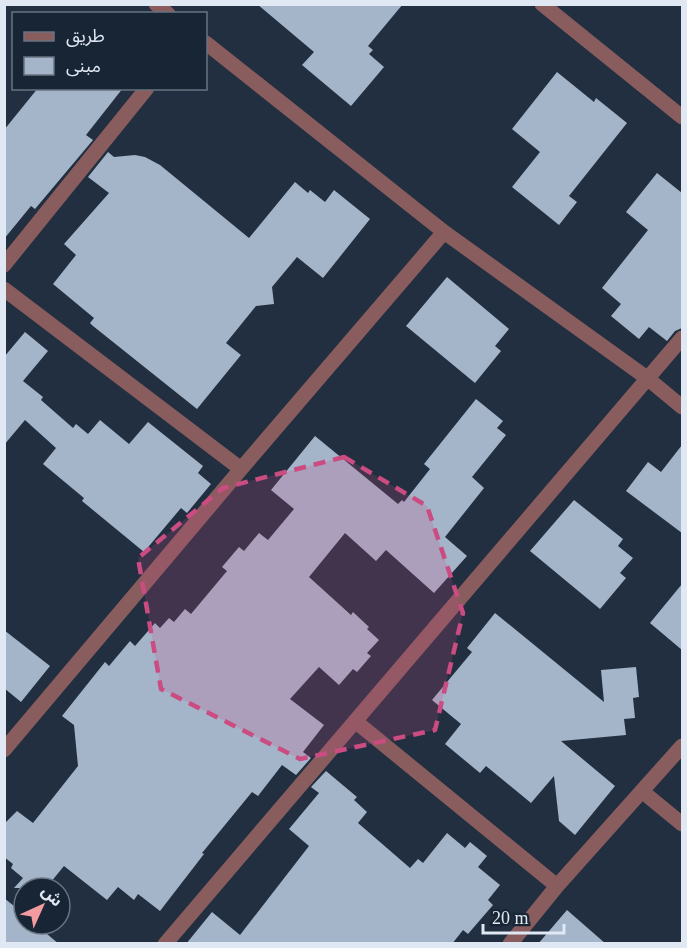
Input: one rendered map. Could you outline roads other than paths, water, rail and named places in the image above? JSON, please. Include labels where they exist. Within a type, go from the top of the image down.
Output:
[{"type":"street","points":[[542,4],[682,117]]},
{"type":"street","points":[[207,45],[444,232],[647,378],[682,408]]},
{"type":"street","points":[[4,265],[145,90]]},
{"type":"street","points":[[4,750],[444,232]]},
{"type":"street","points":[[4,290],[241,469]]},
{"type":"street","points":[[165,944],[682,338]]},
{"type":"street","points":[[354,721],[557,886]]},
{"type":"street","points":[[510,944],[557,886],[682,746]]},
{"type":"street","points":[[643,792],[682,824]]}]
